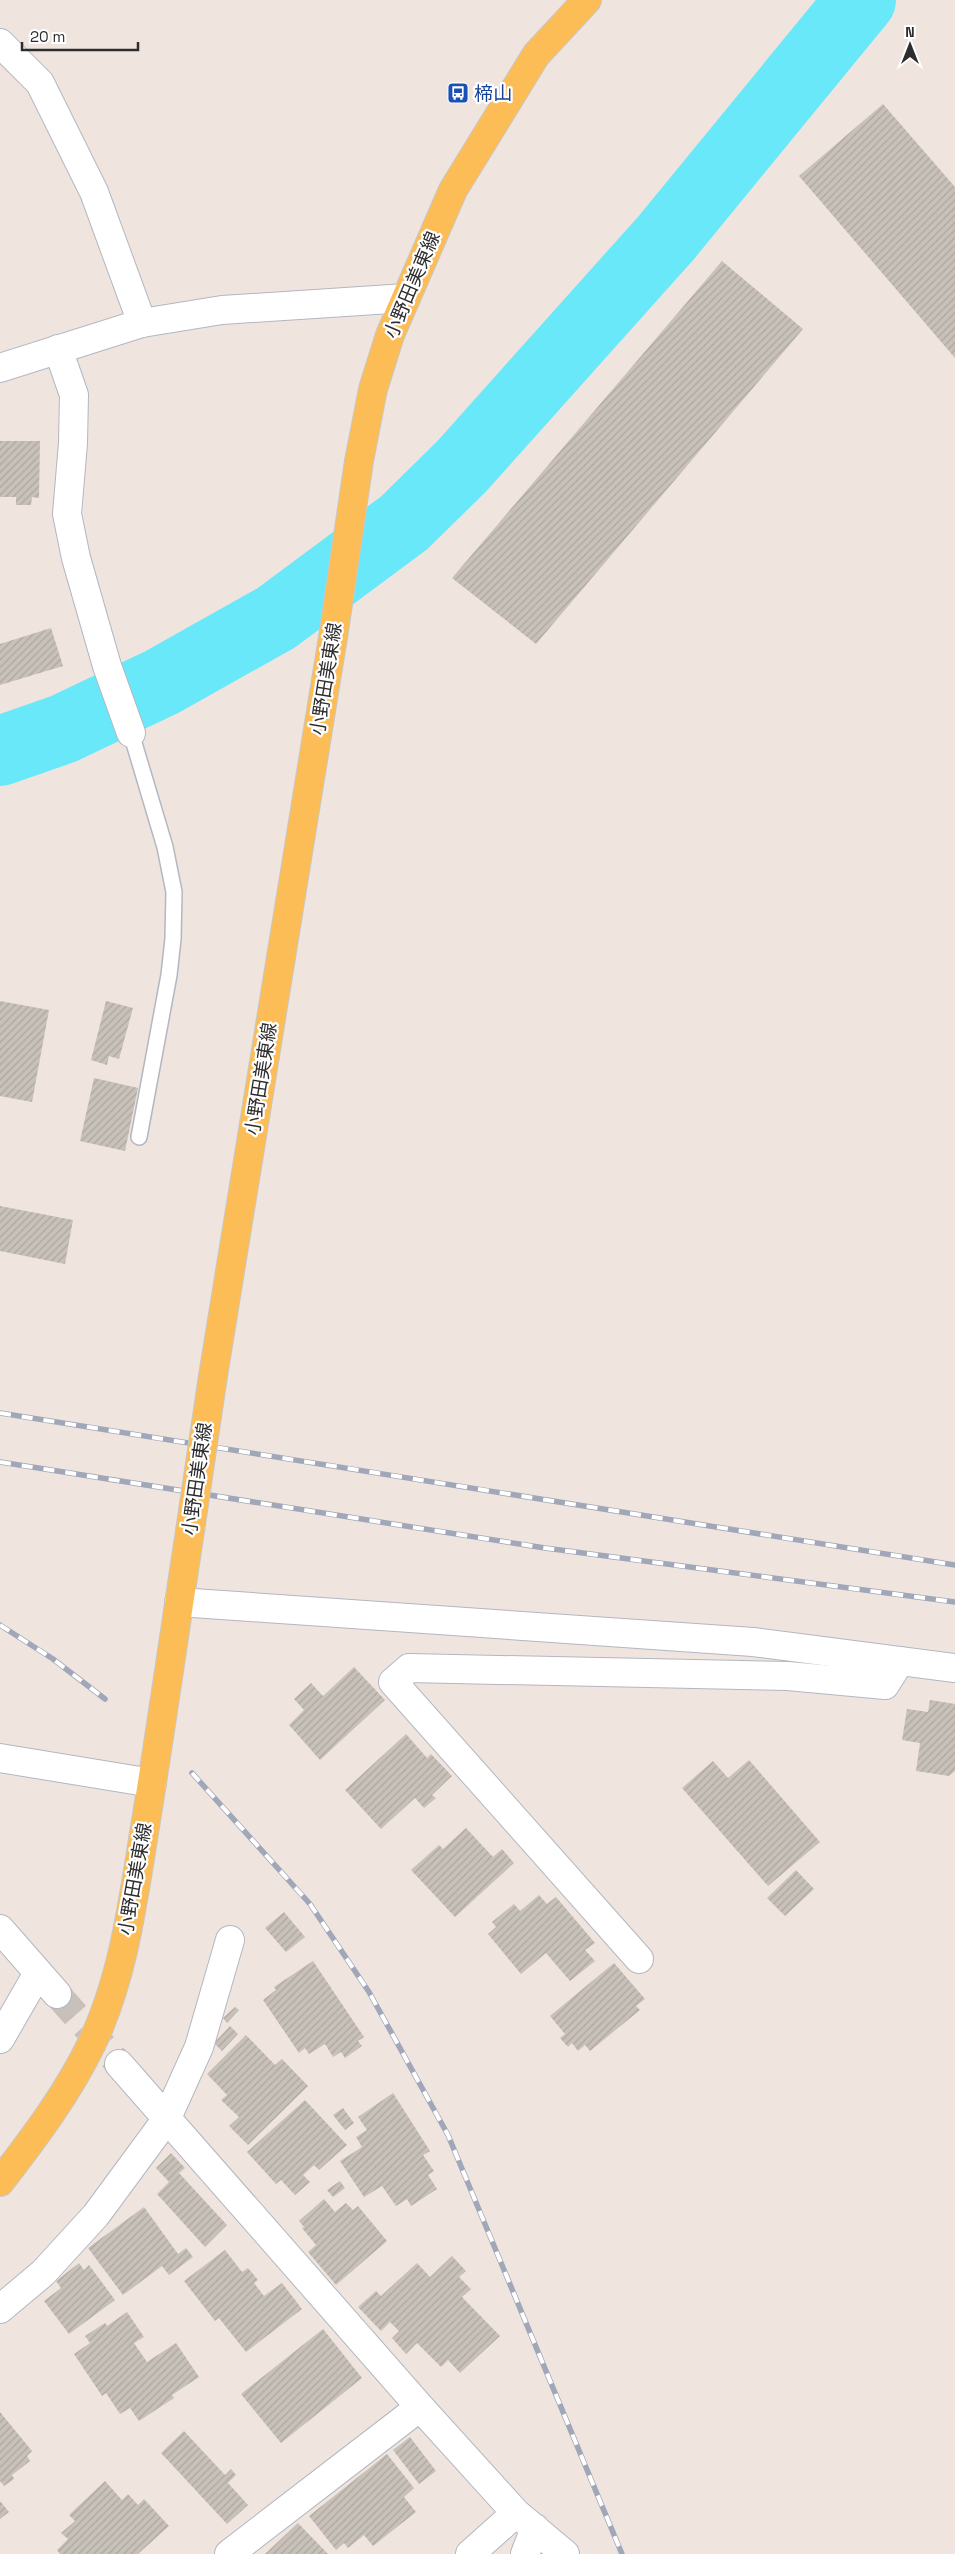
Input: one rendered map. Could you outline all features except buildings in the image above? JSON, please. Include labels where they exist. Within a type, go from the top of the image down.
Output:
[{"type":"main road","name":"小野田美東線","points":[[0,2182],[59,2102],[92,2043],[117,1977],[132,1908],[213,1376],[334,631],[359,461],[373,389],[406,298],[453,190],[536,55],[587,0]]},
{"type":"street","points":[[0,43],[40,83],[94,192],[142,323]]},
{"type":"street","points":[[0,368],[142,323],[222,310],[406,298]]},
{"type":"street","points":[[58,349],[74,395],[73,443],[67,514],[76,558],[107,666],[132,733]]},
{"type":"street","points":[[179,1602],[753,1642],[955,1668]]},
{"type":"street","points":[[639,1959],[393,1682],[409,1668],[788,1676],[885,1685],[900,1661]]},
{"type":"street","points":[[0,1758],[152,1783]]},
{"type":"street","points":[[0,1929],[57,1994]]},
{"type":"street","points":[[0,2309],[43,2273],[96,2215],[166,2120],[199,2047],[230,1940]]},
{"type":"street","points":[[0,2039],[38,1973]]},
{"type":"street","points":[[119,2064],[166,2120],[420,2407],[526,2521],[566,2554]]},
{"type":"street","points":[[229,2554],[420,2407]]},
{"type":"street","points":[[470,2554],[526,2521]]},
{"type":"street","points":[[525,2554],[526,2521]]},
{"type":"lane","points":[[132,733],[165,847],[174,892],[174,939],[169,975],[139,1137]]},
{"type":"waterway","points":[[0,751],[63,729],[162,682],[276,618],[404,523],[462,466],[666,238],[861,0]]},
{"type":"tunnel","points":[[57,1994],[119,2064]]},
{"type":"railway","points":[[0,1413],[955,1565]]},
{"type":"railway","points":[[0,1462],[545,1548],[955,1602]]},
{"type":"railway","points":[[0,1625],[53,1659],[105,1699]]},
{"type":"railway","points":[[192,1773],[310,1904],[369,1992],[448,2135],[622,2554]]},
{"type":"place","name":"楴山","points":[[458,93]]}]
